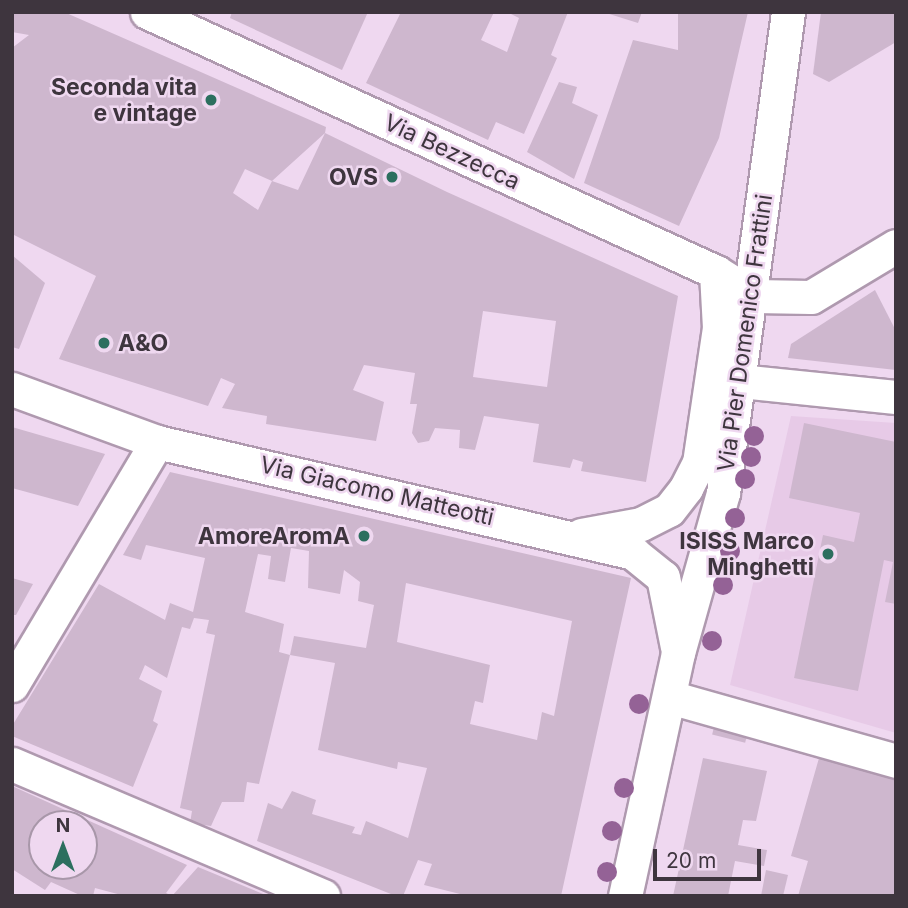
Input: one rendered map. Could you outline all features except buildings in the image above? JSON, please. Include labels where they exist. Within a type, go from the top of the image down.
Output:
[{"type":"street","name":"Via Bezzecca","points":[[148,12],[716,272],[754,296]]},
{"type":"street","name":"Via Pier Domenico Frattini","points":[[625,896],[678,653],[723,493],[727,379],[754,296],[788,12]]},
{"type":"street","points":[[754,296],[811,297],[896,246]]},
{"type":"street","points":[[580,536],[641,524],[669,510],[699,463],[727,379],[719,328],[716,272]]},
{"type":"street","points":[[727,379],[896,397]]},
{"type":"street","name":"Via Giacomo Matteotti","points":[[12,389],[158,442],[580,536],[633,553],[663,577],[678,653]]},
{"type":"street","points":[[12,685],[158,442]]},
{"type":"street","points":[[670,697],[896,761]]},
{"type":"street","points":[[12,764],[323,896]]},
{"type":"shaded area","name":"ISISS Marco Minghetti","points":[[791,416],[896,423],[896,733],[730,685]]},
{"type":"place","name":"Seconda vita e vintage","points":[[211,100]]},
{"type":"place","name":"OVS","points":[[392,177]]},
{"type":"place","name":"A&O","points":[[104,343]]},
{"type":"place","name":"AmoreAromA","points":[[364,536]]},
{"type":"place","name":"ISISS Marco Minghetti","points":[[828,554]]}]
